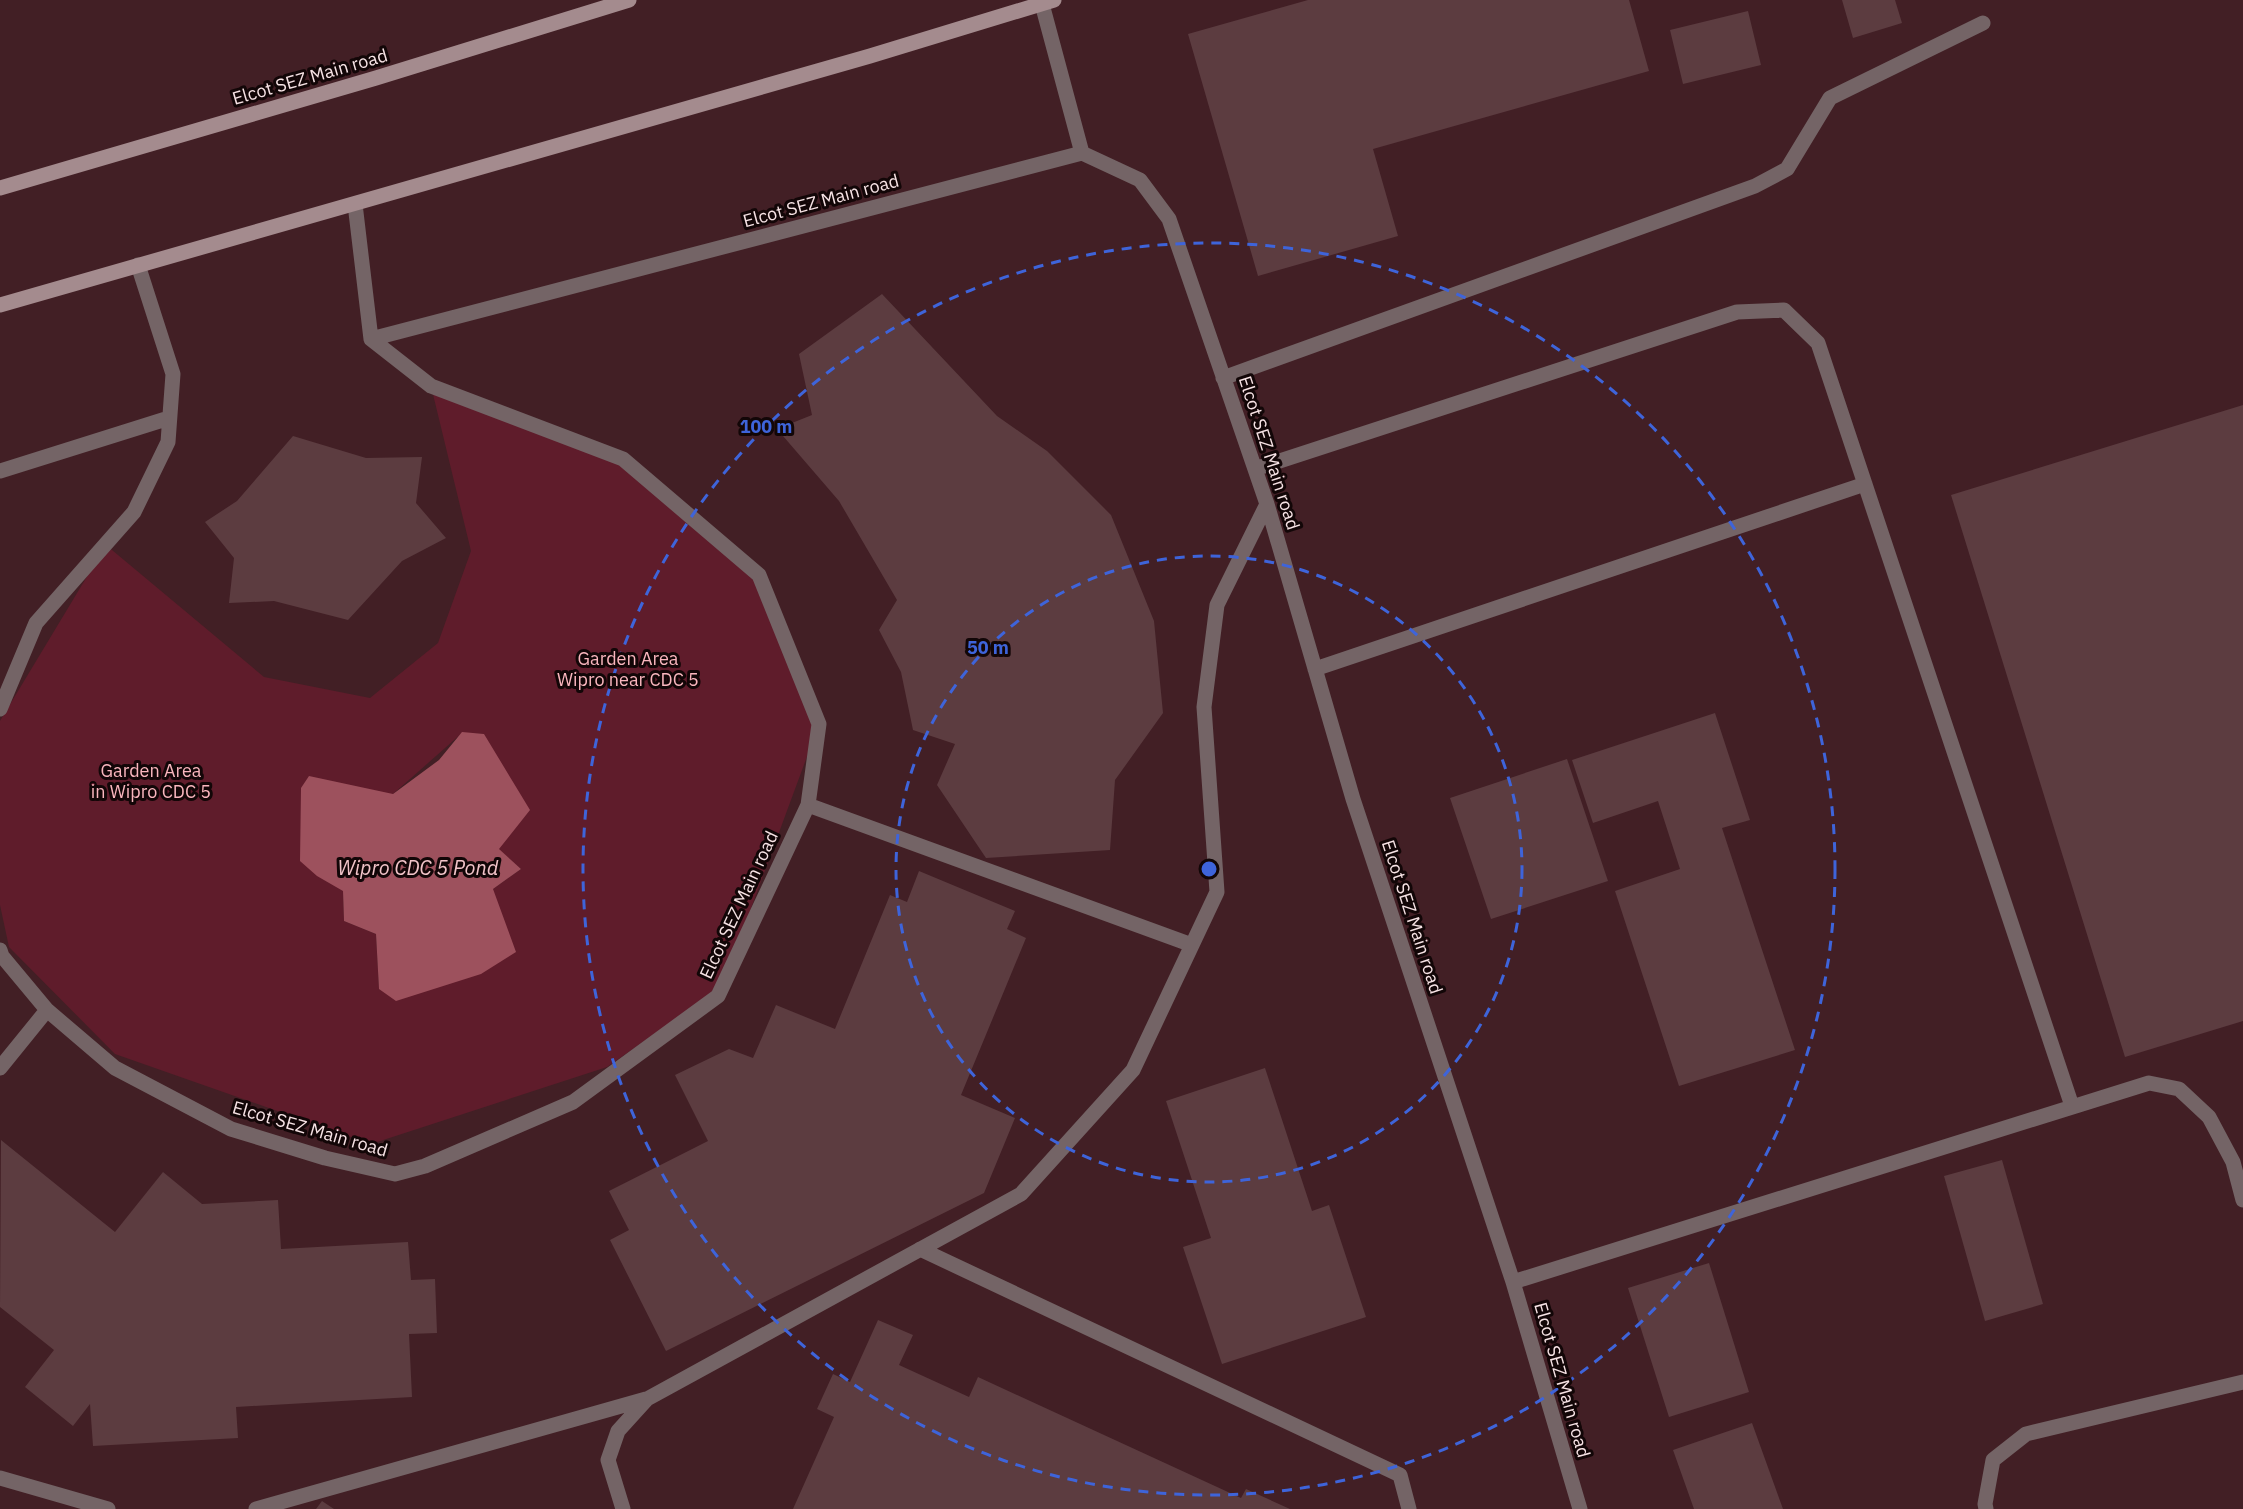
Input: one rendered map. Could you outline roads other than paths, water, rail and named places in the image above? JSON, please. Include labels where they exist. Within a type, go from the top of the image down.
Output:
[{"type":"street","name":"Elcot SEZ Main road","points":[[0,188],[376,78],[629,0]]},
{"type":"street","points":[[0,305],[1048,2]]},
{"type":"lane","points":[[1048,2],[1082,153]]},
{"type":"lane","points":[[1223,378],[1755,186],[1787,169],[1830,98],[1983,23]]},
{"type":"lane","name":"Elcot SEZ Main road","points":[[371,339],[1082,153],[1140,180],[1169,219],[1267,504],[1353,799],[1513,1282],[1580,1509]]},
{"type":"lane","points":[[355,204],[371,339]]},
{"type":"lane","points":[[0,709],[36,623],[134,512],[168,442],[173,374],[138,265]]},
{"type":"lane","points":[[1255,470],[1737,312],[1784,310],[1818,343],[2072,1106]]},
{"type":"lane","name":"Elcot SEZ Main road","points":[[0,950],[2,956],[47,1010],[115,1068],[231,1129],[325,1158],[394,1174],[425,1166],[573,1102],[718,996],[808,805],[819,724],[759,575],[623,459],[431,386],[371,339]]},
{"type":"lane","points":[[0,471],[169,418]]},
{"type":"lane","points":[[1315,669],[1865,484]]},
{"type":"lane","points":[[256,1509],[647,1399],[1021,1194],[1133,1070],[1217,892],[1204,707],[1217,605],[1267,504]]},
{"type":"lane","points":[[808,805],[1192,945]]},
{"type":"lane","points":[[0,1068],[47,1010]]},
{"type":"lane","points":[[1513,1282],[2149,1083],[2179,1089],[2209,1117],[2234,1162],[2243,1200]]},
{"type":"lane","points":[[920,1249],[1400,1475],[1409,1509]]},
{"type":"lane","points":[[1986,1509],[1993,1460],[2026,1434],[2243,1382]]},
{"type":"lane","points":[[623,1509],[608,1460],[618,1431],[647,1399]]},
{"type":"lane","points":[[0,1478],[108,1509]]},
{"type":"water","name":"Wipro CDC 5 Pond","points":[[462,732],[484,734],[530,810],[499,849],[521,869],[493,889],[516,952],[481,974],[396,1001],[379,989],[376,934],[344,921],[343,891],[317,876],[300,861],[301,788],[309,776],[393,794],[439,760]]},
{"type":"park label","name":"Garden Area Wipro near CDC 5","points":[[628,669]]},
{"type":"park label","name":"Garden Area in Wipro CDC 5","points":[[151,781]]}]
